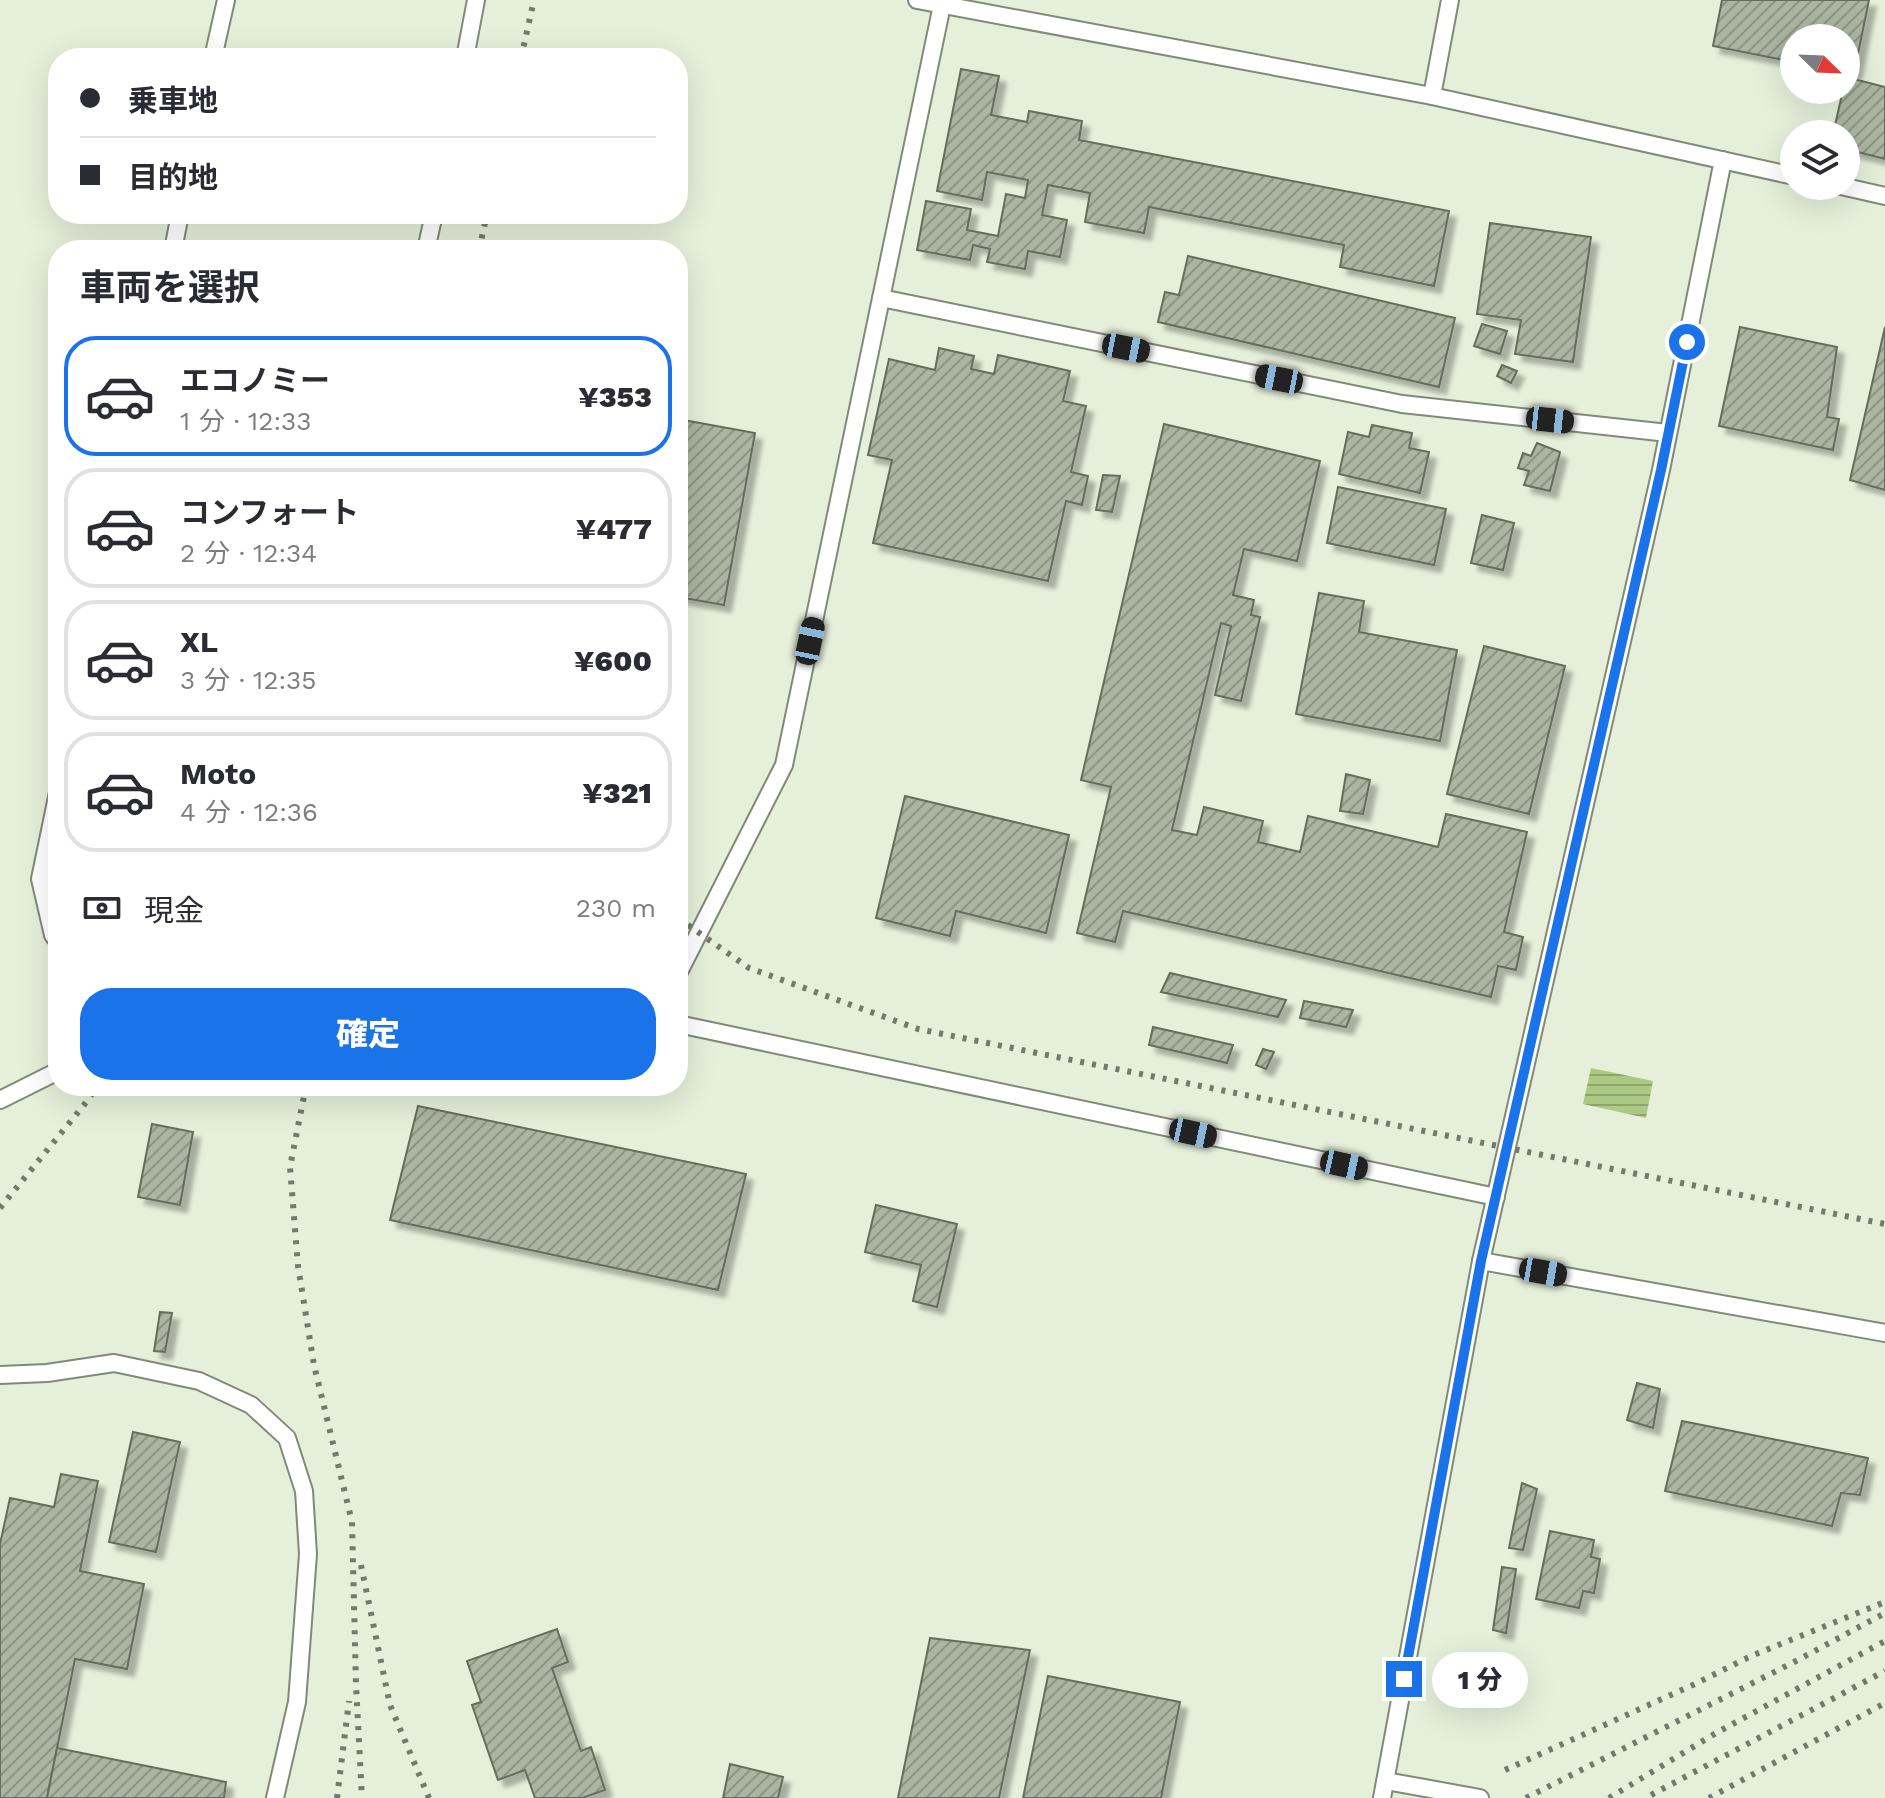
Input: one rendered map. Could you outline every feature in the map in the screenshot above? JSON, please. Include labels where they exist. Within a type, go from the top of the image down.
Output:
[{"type":"lane","points":[[215,48],[226,0]]},
{"type":"lane","points":[[467,48],[476,0]]},
{"type":"lane","points":[[917,0],[943,2],[1432,96],[1780,173]]},
{"type":"lane","points":[[1432,96],[1450,0]]},
{"type":"lane","points":[[688,954],[784,765],[943,2]]},
{"type":"lane","points":[[1480,1798],[1384,1790],[1481,1261],[1668,433],[1723,160]]},
{"type":"lane","points":[[1860,190],[1885,196]]},
{"type":"lane","points":[[881,298],[1402,404],[1668,433]]},
{"type":"lane","points":[[48,840],[40,879],[48,913]]},
{"type":"lane","points":[[688,1026],[1496,1197]]},
{"type":"lane","points":[[0,1100],[48,1076]]},
{"type":"lane","points":[[1481,1261],[1885,1333]]},
{"type":"lane","points":[[0,1375],[47,1373],[114,1363],[199,1381],[251,1405],[287,1438],[304,1491],[308,1554],[297,1702],[275,1798]]},
{"type":"shaded area","points":[[1591,1068],[1653,1081],[1646,1118],[1583,1104]]},
{"type":"building","points":[[1722,0],[1869,0],[1860,44],[1860,24],[1780,24],[1780,59],[1713,46]]},
{"type":"building","points":[[961,69],[999,76],[991,115],[1027,122],[1029,111],[1082,121],[1079,140],[1449,211],[1434,286],[1340,267],[1344,245],[1149,207],[1144,233],[1085,222],[1090,193],[1048,185],[1042,215],[1067,220],[1060,257],[1028,251],[1025,269],[987,262],[990,249],[973,245],[970,260],[917,250],[926,201],[971,209],[967,230],[998,236],[1006,194],[1025,198],[1028,180],[987,172],[982,200],[937,191]]},
{"type":"building","points":[[1860,81],[1885,87],[1885,159],[1860,153],[1860,120],[1836,120],[1840,104],[1860,104]]},
{"type":"building","points":[[1490,223],[1591,237],[1573,362],[1515,354],[1521,320],[1477,314]]},
{"type":"building","points":[[1188,256],[1455,318],[1439,387],[1158,322],[1165,292],[1179,295]]},
{"type":"building","points":[[1482,324],[1507,331],[1500,354],[1474,346]]},
{"type":"building","points":[[1740,327],[1837,347],[1827,417],[1839,419],[1833,450],[1719,426]]},
{"type":"building","points":[[1885,327],[1885,490],[1850,480]]},
{"type":"building","points":[[939,348],[974,356],[971,369],[994,374],[998,355],[1070,371],[1063,401],[1086,406],[1071,472],[1088,476],[1082,505],[1066,501],[1048,581],[873,543],[892,460],[868,455],[889,359],[935,370]]},
{"type":"building","points":[[1502,365],[1517,371],[1511,383],[1497,376]]},
{"type":"building","points":[[688,421],[755,433],[724,605],[688,599]]},
{"type":"building","points":[[1164,424],[1320,461],[1297,561],[1244,549],[1233,595],[1254,600],[1251,615],[1260,617],[1241,701],[1215,695],[1231,626],[1221,623],[1172,830],[1197,835],[1204,807],[1263,821],[1258,842],[1300,852],[1308,816],[1438,847],[1446,814],[1527,832],[1504,932],[1523,937],[1516,970],[1498,966],[1491,997],[1123,911],[1115,942],[1077,933],[1111,787],[1081,780]]},
{"type":"building","points":[[1372,425],[1412,433],[1409,448],[1429,452],[1420,493],[1339,474],[1348,432],[1369,437]]},
{"type":"building","points":[[1537,443],[1560,452],[1550,491],[1524,485],[1529,471],[1518,468],[1523,453],[1531,456]]},
{"type":"building","points":[[1103,475],[1120,476],[1112,512],[1096,510]]},
{"type":"building","points":[[1338,487],[1446,509],[1434,565],[1327,543]]},
{"type":"building","points":[[1482,515],[1514,523],[1503,570],[1471,563]]},
{"type":"building","points":[[1319,593],[1364,601],[1359,632],[1457,650],[1440,741],[1296,714]]},
{"type":"building","points":[[1484,646],[1565,666],[1529,814],[1447,794]]},
{"type":"building","points":[[1346,774],[1370,780],[1363,814],[1340,811]]},
{"type":"building","points":[[905,796],[1069,835],[1046,933],[956,911],[950,936],[876,918]]},
{"type":"building","points":[[1170,973],[1286,1000],[1278,1017],[1161,992]]},
{"type":"building","points":[[1304,1001],[1353,1010],[1346,1027],[1300,1018]]},
{"type":"building","points":[[1153,1027],[1233,1045],[1227,1063],[1149,1045]]},
{"type":"building","points":[[1263,1049],[1274,1052],[1266,1069],[1256,1065]]},
{"type":"building","points":[[418,1106],[746,1174],[718,1290],[390,1220]]},
{"type":"building","points":[[152,1124],[193,1132],[180,1205],[138,1197]]},
{"type":"building","points":[[876,1205],[957,1224],[937,1307],[913,1301],[921,1265],[865,1252]]},
{"type":"building","points":[[160,1312],[172,1313],[165,1352],[154,1351]]},
{"type":"building","points":[[1637,1383],[1660,1389],[1653,1428],[1627,1420]]},
{"type":"building","points":[[1682,1421],[1868,1458],[1860,1495],[1841,1493],[1832,1526],[1665,1491]]},
{"type":"building","points":[[133,1432],[180,1442],[156,1552],[109,1542]]},
{"type":"building","points":[[61,1474],[98,1481],[80,1571],[144,1584],[127,1669],[75,1659],[47,1798],[0,1798],[0,1544],[10,1498],[54,1507]]},
{"type":"building","points":[[1522,1483],[1537,1489],[1523,1550],[1509,1548]]},
{"type":"building","points":[[1550,1531],[1594,1540],[1591,1557],[1600,1559],[1594,1593],[1583,1591],[1579,1608],[1536,1599]]},
{"type":"building","points":[[1502,1567],[1516,1569],[1506,1633],[1493,1630]]},
{"type":"building","points":[[557,1629],[568,1662],[552,1668],[581,1751],[591,1747],[605,1790],[582,1798],[535,1798],[525,1770],[498,1780],[472,1705],[481,1702],[467,1661]]},
{"type":"building","points":[[930,1638],[1030,1650],[999,1798],[898,1798]]},
{"type":"building","points":[[1048,1676],[1180,1702],[1161,1798],[1023,1798]]},
{"type":"building","points":[[57,1748],[226,1782],[224,1798],[47,1798]]},
{"type":"building","points":[[730,1764],[783,1777],[778,1798],[723,1798]]},
{"type":"railway","points":[[523,48],[534,0]]},
{"type":"railway","points":[[481,240],[485,224]]},
{"type":"railway","points":[[688,925],[749,968],[918,1029],[1885,1224]]},
{"type":"railway","points":[[0,1208],[91,1096]]},
{"type":"railway","points":[[304,1096],[290,1167],[298,1266],[314,1365],[352,1522],[362,1798]]},
{"type":"railway","points":[[361,1565],[390,1705],[429,1798]]},
{"type":"railway","points":[[1505,1770],[1751,1656],[1885,1602]]},
{"type":"railway","points":[[1526,1798],[1885,1613]]},
{"type":"railway","points":[[1609,1798],[1716,1733],[1885,1641]]},
{"type":"railway","points":[[1651,1795],[1885,1671]]},
{"type":"railway","points":[[337,1798],[349,1701]]},
{"type":"railway","points":[[1709,1798],[1885,1703]]},
{"type":"route","points":[[1404,1679],[1481,1261],[1661,470],[1687,342]]}]
